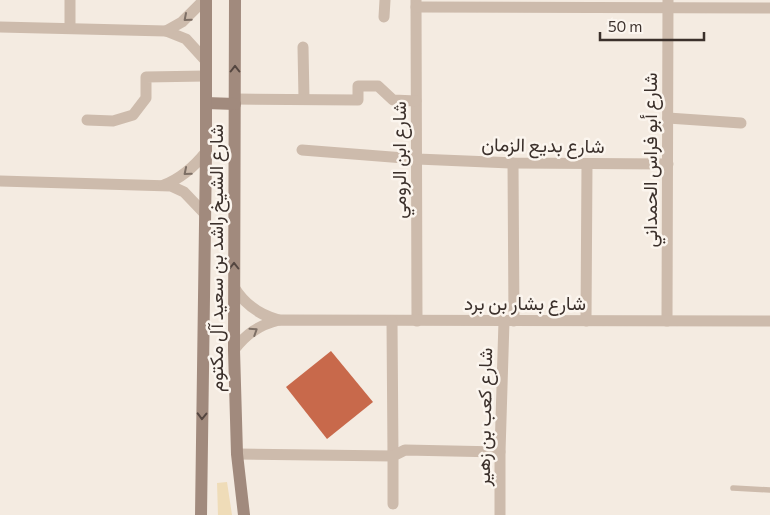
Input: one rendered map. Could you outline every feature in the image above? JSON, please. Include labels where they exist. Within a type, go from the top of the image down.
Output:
[{"type":"street","points":[[70,0],[70,27]]},
{"type":"street","points":[[166,31],[182,22],[205,0]]},
{"type":"street","name":"شارع الشيخ راشد بن سعيد آل مكتوم","points":[[200,515],[206,152],[205,0]]},
{"type":"street","name":"شارع الشيخ راشد بن سعيد آل مكتوم","points":[[235,0],[234,350],[237,454],[244,515]]},
{"type":"street","points":[[384,17],[385,0]]},
{"type":"street","points":[[416,3],[668,3],[770,8]]},
{"type":"street","name":"شارع ابن الرومي","points":[[416,3],[417,321]]},
{"type":"street","name":"شارع أبو فراس الحمداني","points":[[668,3],[668,321]]},
{"type":"street","points":[[0,27],[70,27],[166,31],[186,39],[206,61]]},
{"type":"street","points":[[303,47],[304,99]]},
{"type":"street","points":[[87,120],[113,121],[133,115],[146,98],[146,77],[206,76]]},
{"type":"street","points":[[206,103],[304,99],[358,100],[358,86],[378,86],[393,100],[416,100]]},
{"type":"street","points":[[668,118],[741,123]]},
{"type":"street","name":"شارع بديع الزمان","points":[[302,150],[513,164],[668,164]]},
{"type":"street","points":[[164,185],[189,171],[206,152]]},
{"type":"street","name":"شارع كعب بن زهير","points":[[500,515],[500,452],[509,321],[513,164]]},
{"type":"street","points":[[586,321],[587,164]]},
{"type":"street","points":[[0,181],[164,185],[184,192],[205,214]]},
{"type":"street","name":"شارع بشار بن برد","points":[[234,287],[240,297],[258,312],[279,320]]},
{"type":"street","name":"شارع بشار بن برد","points":[[234,350],[253,330],[279,320],[770,321]]},
{"type":"street","points":[[392,321],[393,504]]},
{"type":"street","points":[[237,454],[393,456],[405,450],[500,452]]},
{"type":"lane","points":[[733,488],[770,490]]},
{"type":"sand","points":[[227,482],[232,515],[218,515],[217,483]]},
{"type":"building","points":[[331,351],[373,402],[327,439],[286,387]]}]
